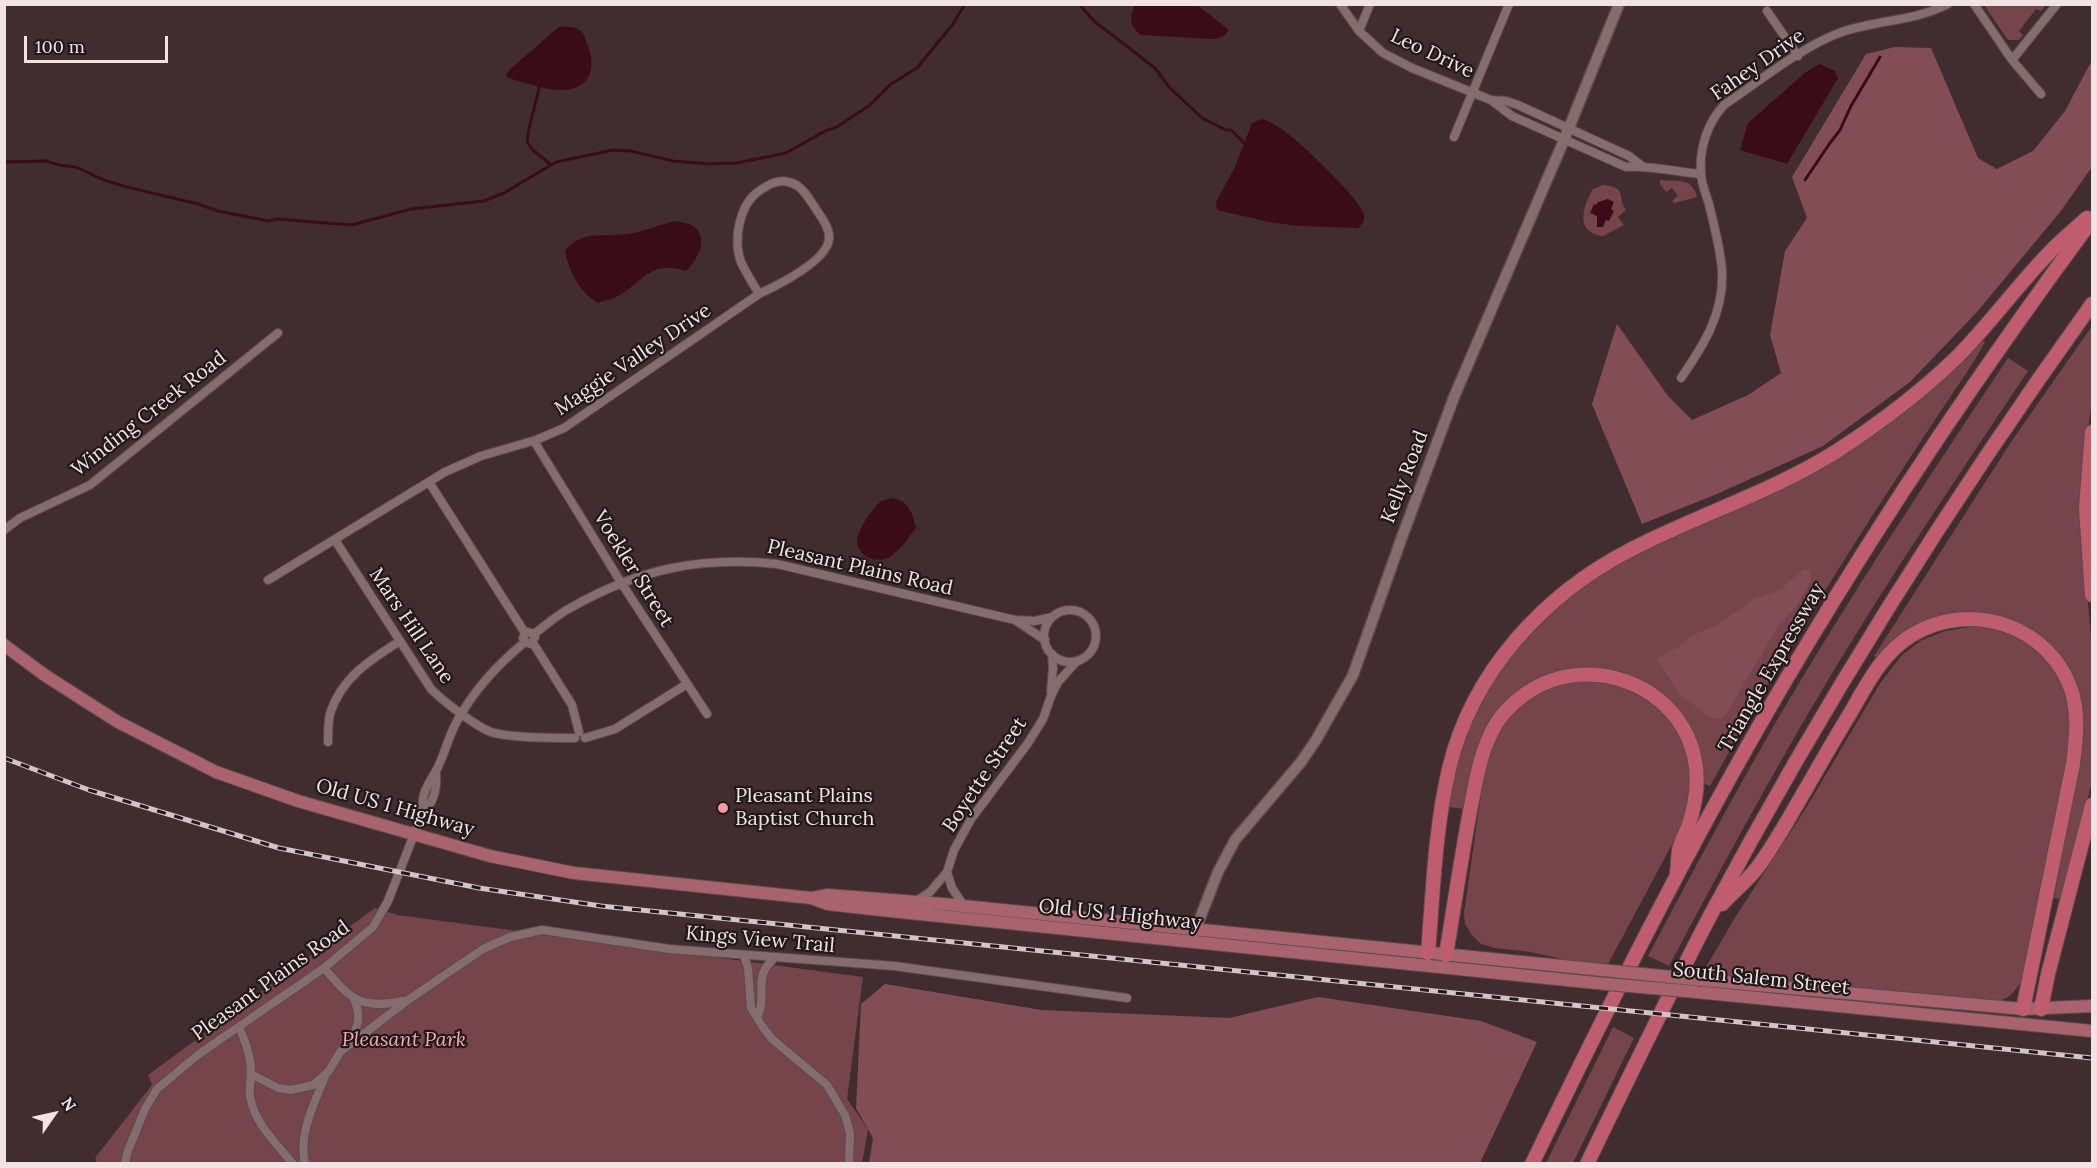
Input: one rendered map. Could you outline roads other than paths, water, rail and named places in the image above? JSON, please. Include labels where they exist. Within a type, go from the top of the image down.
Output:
[{"type":"highway","points":[[1427,959],[1443,803],[1450,768],[1458,740],[1477,699],[1494,668],[1517,638],[1556,599],[1606,562],[1767,490],[1835,452],[1881,421],[1921,390],[1956,358],[2048,254],[2092,213]]},
{"type":"highway","name":"Triangle Expressway","points":[[1532,1164],[1591,1042],[1701,829],[1757,730],[1894,505],[1996,353],[2092,220]]},
{"type":"highway","points":[[1587,1164],[1710,916],[1781,788],[1912,570],[1986,457],[2092,304]]},
{"type":"highway","points":[[2092,432],[2086,508],[2092,595]]},
{"type":"highway","points":[[1710,916],[1757,868],[1869,682],[1897,645],[1932,625],[1955,620],[1980,619],[2000,622],[2032,638],[2056,661],[2066,676],[2072,692],[2078,724],[2073,764],[2023,1009]]},
{"type":"highway","points":[[1445,961],[1464,842],[1485,745],[1497,722],[1511,706],[1530,690],[1553,679],[1576,674],[1599,674],[1624,679],[1653,696],[1677,720],[1689,742],[1695,761],[1696,782],[1689,824],[1679,849],[1676,880]]},
{"type":"highway","points":[[2041,1009],[2092,805]]},
{"type":"main road","name":"Old US 1 Highway","points":[[4,645],[46,676],[118,722],[216,772],[298,801],[490,856],[574,873],[812,898],[827,904],[879,910],[1193,936],[1427,959]]},
{"type":"main road","name":"Old US 1 Highway","points":[[812,898],[828,895],[964,906],[1193,936]]},
{"type":"main road","name":"South Salem Street","points":[[1427,959],[1596,983],[2092,1031]]},
{"type":"main road","name":"South Salem Street","points":[[1445,961],[1602,970],[2023,1009],[2092,1006]]},
{"type":"main road","points":[[2021,1025],[2023,1009]]},
{"type":"main road","points":[[2038,1026],[2041,1009]]},
{"type":"street","name":"Leo Drive","points":[[1341,4],[1359,31],[1383,53],[1412,68],[1491,100],[1512,116],[1626,167],[1642,166],[1701,174]]},
{"type":"street","points":[[1359,31],[1370,4]]},
{"type":"street","points":[[1454,136],[1509,4]]},
{"type":"street","name":"Kelly Road","points":[[1193,936],[1218,872],[1235,840],[1301,762],[1353,675],[1454,398],[1569,129],[1619,4]]},
{"type":"street","name":"Fahey Drive","points":[[1681,378],[1706,340],[1718,311],[1722,273],[1713,221],[1701,174],[1702,150],[1713,117],[1724,105],[1816,44],[1841,32],[1931,13],[1948,4]]},
{"type":"street","points":[[1974,4],[2012,60],[2041,94]]},
{"type":"street","points":[[2012,60],[2057,4]]},
{"type":"street","points":[[1767,11],[1798,56]]},
{"type":"street","name":"Leo Drive","points":[[1491,100],[1506,100],[1518,105],[1629,156],[1642,166]]},
{"type":"street","name":"Maggie Valley Drive","points":[[268,580],[445,472],[481,456],[534,441],[564,428],[759,294],[777,286],[820,257],[829,239],[825,222],[803,190],[790,182],[773,182],[755,194],[744,208],[740,222],[741,262],[759,294]]},
{"type":"street","name":"Winding Creek Road","points":[[4,530],[20,518],[90,485],[278,333]]},
{"type":"street","name":"Voekler Street","points":[[534,441],[706,714]]},
{"type":"street","points":[[429,482],[572,705],[580,736]]},
{"type":"street","name":"Mars Hill Lane","points":[[335,540],[431,689],[443,701],[491,732],[509,735],[580,736],[615,729],[687,684]]},
{"type":"street","name":"Pleasant Plains Road","points":[[125,1164],[127,1153],[145,1109],[157,1089],[199,1054],[324,968],[373,927],[388,901],[422,814],[431,805],[437,786],[436,771],[462,713],[512,652],[569,608],[602,591],[674,567],[698,562],[742,560],[777,564],[1015,620],[1035,621],[1052,617]]},
{"type":"street","name":"Boyette Street","points":[[915,902],[930,892],[948,873],[954,850],[962,833],[1043,720],[1058,682],[1077,661],[1085,657],[1095,644],[1096,635],[1091,620],[1076,610],[1059,612],[1052,617]]},
{"type":"street","points":[[1045,640],[1045,632],[1052,617]]},
{"type":"street","name":"Pleasant Plains Road","points":[[1015,620],[1045,640]]},
{"type":"street","name":"Boyette Street","points":[[1045,640],[1052,654],[1051,696]]},
{"type":"street","points":[[327,742],[329,715],[346,682],[365,663],[400,641]]},
{"type":"street","points":[[1052,654],[1060,660],[1077,661]]},
{"type":"street","points":[[948,873],[952,888],[964,906]]},
{"type":"street","name":"Kings View Trail","points":[[251,1074],[278,1088],[291,1090],[313,1084],[327,1073],[340,1052],[346,1047],[408,1000],[483,949],[510,937],[542,930],[669,949],[894,966],[1127,998]]},
{"type":"street","points":[[744,956],[748,968],[751,1008],[762,1026],[772,1039],[826,1085],[847,1120],[850,1133],[849,1164]]},
{"type":"street","points":[[757,1017],[762,1010],[761,988],[764,971],[774,958]]},
{"type":"street","points":[[324,968],[354,999]]},
{"type":"street","name":"Kings View Trail","points":[[354,999],[364,1003],[390,1004],[408,1000]]},
{"type":"street","name":"Kings View Trail","points":[[346,1047],[357,1029],[359,1012],[354,999]]},
{"type":"street","points":[[239,1027],[246,1042],[251,1074],[249,1094],[253,1108],[261,1125],[293,1164]]},
{"type":"street","points":[[305,1164],[303,1155],[306,1125],[327,1073]]},
{"type":"waterway","points":[[4,162],[46,161],[76,167],[104,180],[127,187],[218,211],[269,221],[277,219],[352,225],[411,209],[484,201],[504,193],[556,162],[613,150],[631,151],[673,161],[708,164],[737,163],[786,153],[825,131],[837,127],[870,105],[891,84],[917,68],[953,24],[965,4]]},
{"type":"waterway","points":[[1079,4],[1094,21],[1155,68],[1169,87],[1202,118],[1226,130],[1231,130],[1245,144]]},
{"type":"waterway","points":[[1805,180],[1840,130],[1851,106],[1880,57]]},
{"type":"waterway","points":[[540,83],[527,142],[551,165]]},
{"type":"railway","points":[[4,758],[89,790],[279,848],[479,888],[601,906],[2092,1058]]},
{"type":"place","name":"Pleasant Plains Baptist Church","points":[[723,808]]},
{"type":"park label","name":"Pleasant Park","points":[[404,1040]]}]
